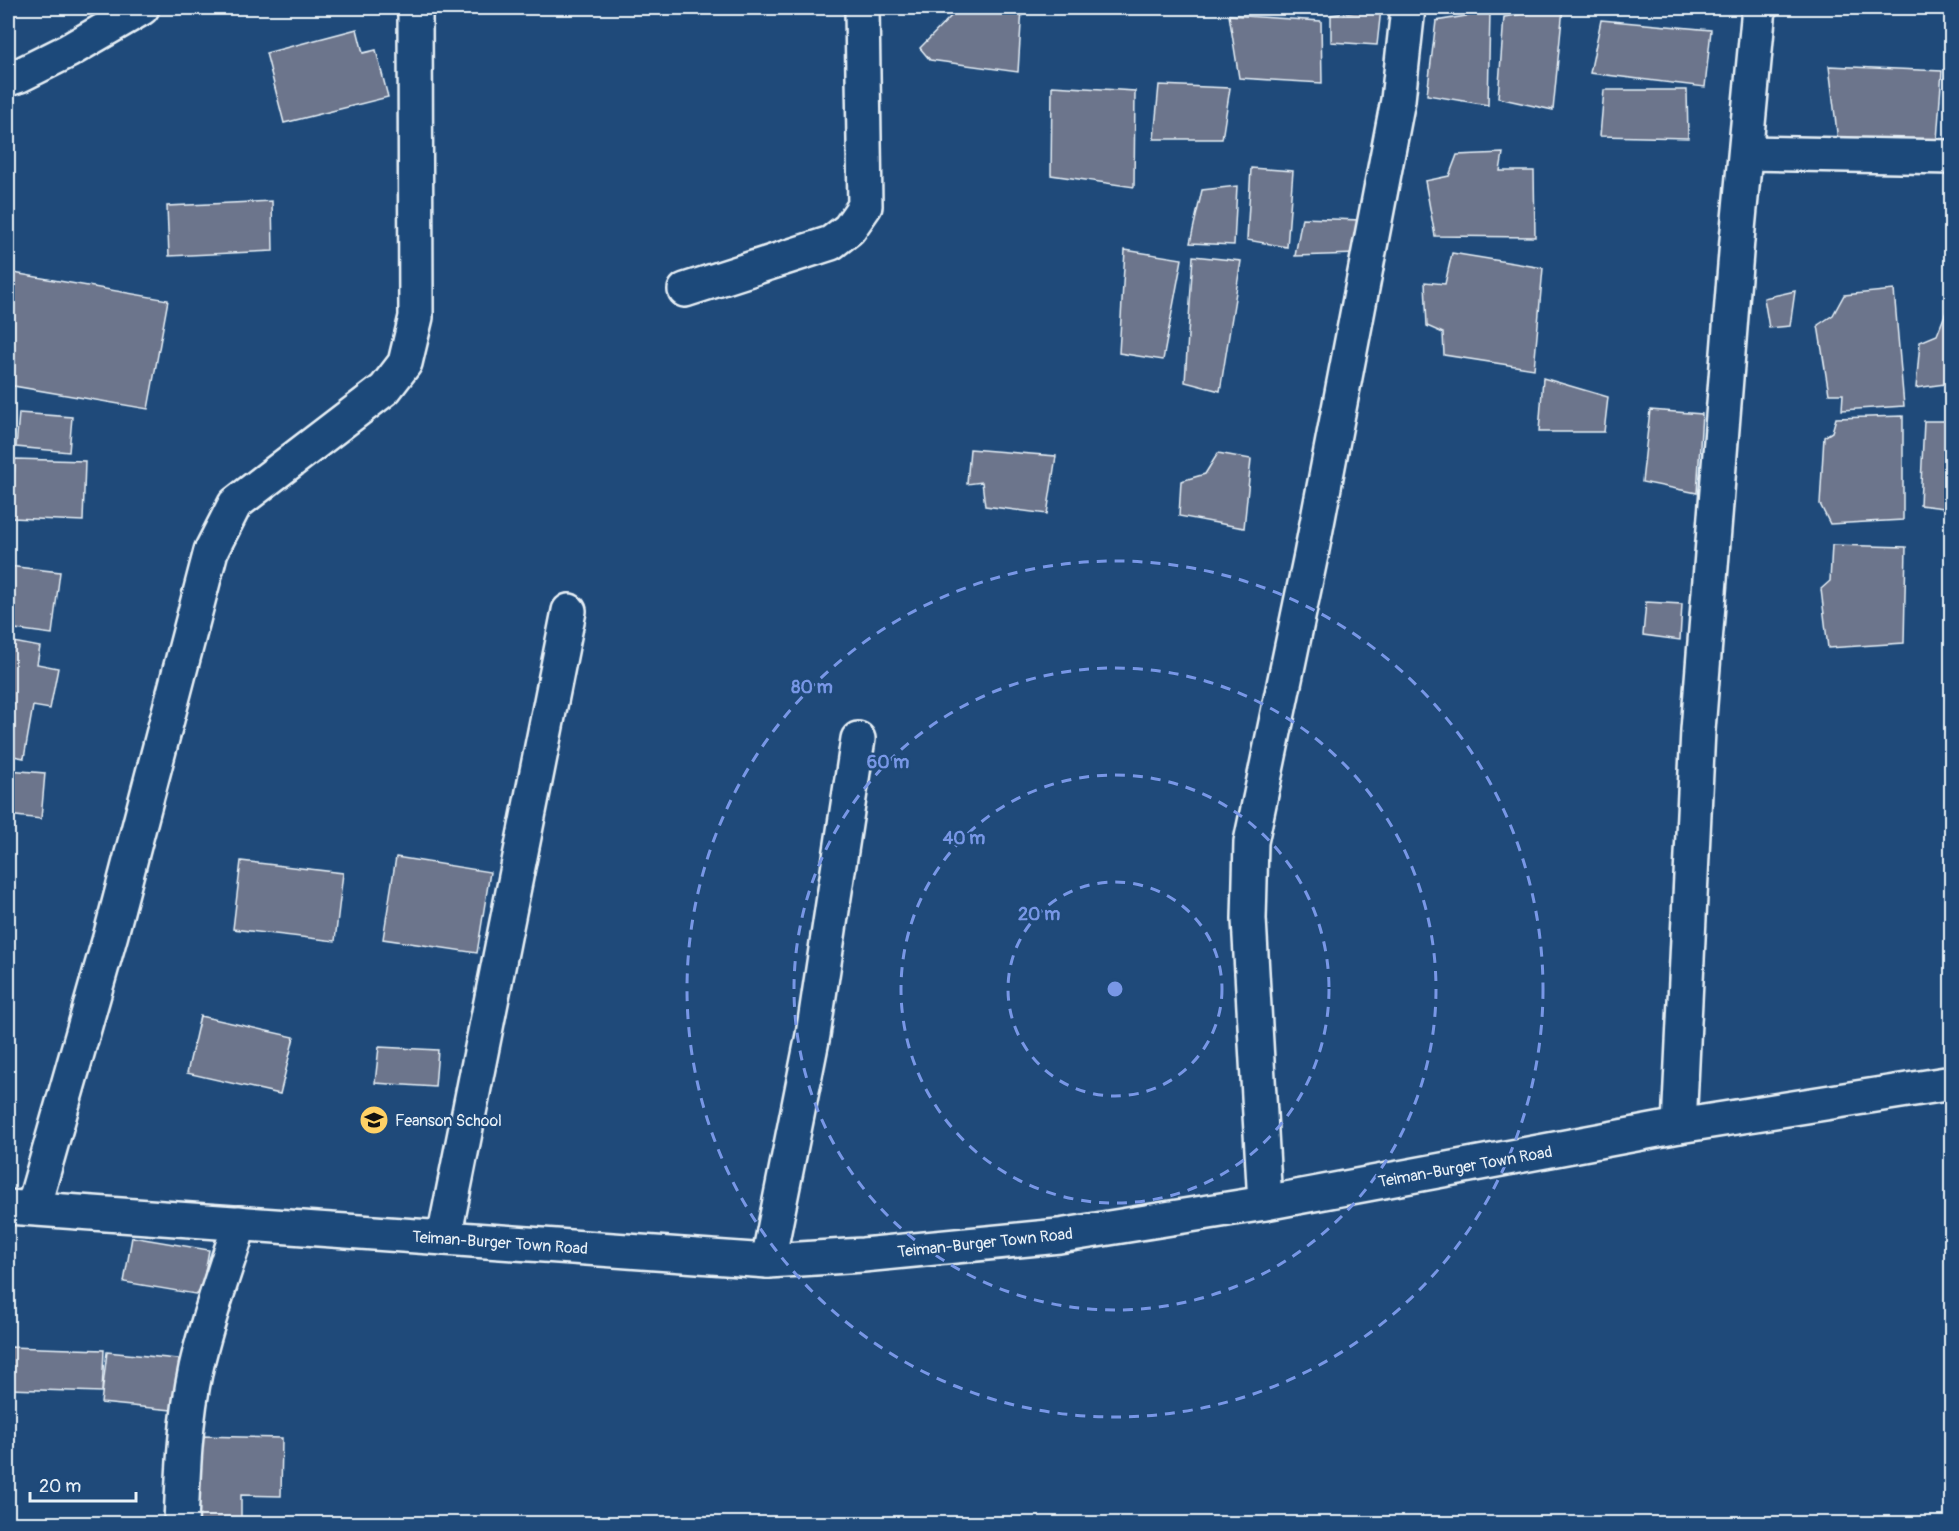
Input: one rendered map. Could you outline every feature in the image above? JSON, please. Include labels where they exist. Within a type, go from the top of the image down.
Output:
[{"type":"street","points":[[8,78],[20,75],[68,51],[142,8]]},
{"type":"street","points":[[20,1208],[111,934],[211,551],[236,504],[385,389],[405,363],[416,316],[415,8]]},
{"type":"street","points":[[685,290],[831,243],[849,229],[865,206],[862,8]]},
{"type":"street","points":[[1265,1203],[1249,919],[1251,842],[1311,555],[1398,100],[1408,8]]},
{"type":"street","points":[[1679,1126],[1698,730],[1737,240],[1759,8]]},
{"type":"street","points":[[1747,153],[1952,157]]},
{"type":"street","points":[[444,1238],[569,611]]},
{"type":"street","points":[[768,1261],[813,1035],[858,739]]},
{"type":"street","name":"Teiman-Burger Town Road","points":[[20,1208],[768,1261],[863,1255],[1059,1236],[1265,1203],[1679,1126],[1952,1083]]},
{"type":"street","points":[[181,1524],[184,1464],[196,1370],[204,1336],[240,1223]]},
{"type":"building","points":[[956,8],[1022,8],[1018,72],[930,60],[920,48],[955,12]]},
{"type":"building","points":[[1563,8],[1553,110],[1498,98],[1504,17]]},
{"type":"building","points":[[1381,9],[1377,45],[1331,42],[1331,15]]},
{"type":"building","points":[[1490,12],[1488,105],[1427,95],[1436,21]]},
{"type":"building","points":[[1229,15],[1321,21],[1322,83],[1239,78]]},
{"type":"building","points":[[1601,20],[1711,30],[1705,87],[1590,73]]},
{"type":"building","points":[[357,29],[363,53],[376,50],[388,97],[284,123],[266,53]]},
{"type":"building","points":[[1829,66],[1942,71],[1937,140],[1838,141]]},
{"type":"building","points":[[1159,85],[1230,88],[1222,139],[1154,139]]},
{"type":"building","points":[[1052,86],[1135,91],[1134,187],[1051,175]]},
{"type":"building","points":[[1604,90],[1687,90],[1688,138],[1600,136]]},
{"type":"building","points":[[1503,153],[1500,171],[1534,171],[1535,237],[1435,236],[1425,181],[1449,176],[1457,155]]},
{"type":"building","points":[[1251,168],[1293,171],[1287,247],[1247,240]]},
{"type":"building","points":[[1237,186],[1234,245],[1190,243],[1202,190]]},
{"type":"building","points":[[272,201],[273,251],[169,256],[167,206]]},
{"type":"building","points":[[1302,218],[1361,220],[1356,254],[1295,256]]},
{"type":"building","points":[[1125,250],[1182,259],[1163,360],[1119,353]]},
{"type":"building","points":[[1452,253],[1543,268],[1534,369],[1444,355],[1443,333],[1427,326],[1425,282],[1445,284]]},
{"type":"building","points":[[1193,256],[1241,261],[1220,391],[1185,382]]},
{"type":"building","points":[[8,272],[168,300],[148,409],[8,385]]},
{"type":"building","points":[[1894,290],[1904,406],[1842,410],[1843,394],[1829,394],[1818,325],[1833,315],[1844,295]]},
{"type":"building","points":[[1795,291],[1790,326],[1769,328],[1764,298]]},
{"type":"building","points":[[1946,312],[1952,313],[1952,383],[1916,388],[1920,342],[1937,335]]},
{"type":"building","points":[[1543,378],[1608,397],[1604,432],[1539,432]]},
{"type":"building","points":[[1650,410],[1702,414],[1697,493],[1642,482]]},
{"type":"building","points":[[19,413],[72,417],[69,452],[16,447]]},
{"type":"building","points":[[1903,416],[1903,520],[1830,524],[1820,504],[1824,437],[1832,432],[1836,418]]},
{"type":"building","points":[[1924,421],[1952,421],[1952,509],[1920,505]]},
{"type":"building","points":[[970,449],[1056,456],[1047,514],[985,506],[982,482],[967,484]]},
{"type":"building","points":[[1218,453],[1251,459],[1244,528],[1179,516],[1181,481],[1205,474]]},
{"type":"building","points":[[15,459],[85,461],[83,521],[12,518]]},
{"type":"building","points":[[1832,545],[1906,547],[1904,643],[1828,648],[1821,589],[1830,581]]},
{"type":"building","points":[[8,566],[60,572],[52,634],[8,628]]},
{"type":"building","points":[[1646,602],[1682,604],[1680,640],[1643,635]]},
{"type":"building","points":[[8,641],[40,647],[37,664],[58,668],[50,709],[33,706],[24,758],[8,755]]},
{"type":"building","points":[[8,770],[45,773],[41,819],[8,815]]},
{"type":"building","points":[[396,857],[490,872],[477,953],[383,939]]},
{"type":"building","points":[[241,861],[343,873],[335,941],[233,929]]},
{"type":"building","points":[[200,1016],[294,1037],[280,1094],[187,1073]]},
{"type":"building","points":[[379,1047],[438,1050],[435,1087],[375,1083]]},
{"type":"building","points":[[132,1237],[209,1250],[201,1295],[124,1282]]},
{"type":"building","points":[[8,1347],[104,1350],[102,1392],[8,1389]]},
{"type":"building","points":[[107,1352],[187,1360],[182,1411],[101,1403]]},
{"type":"building","points":[[200,1436],[282,1438],[281,1496],[241,1495],[241,1524],[198,1523]]},
{"type":"place","name":"Feanson School","points":[[374,1120]]}]
